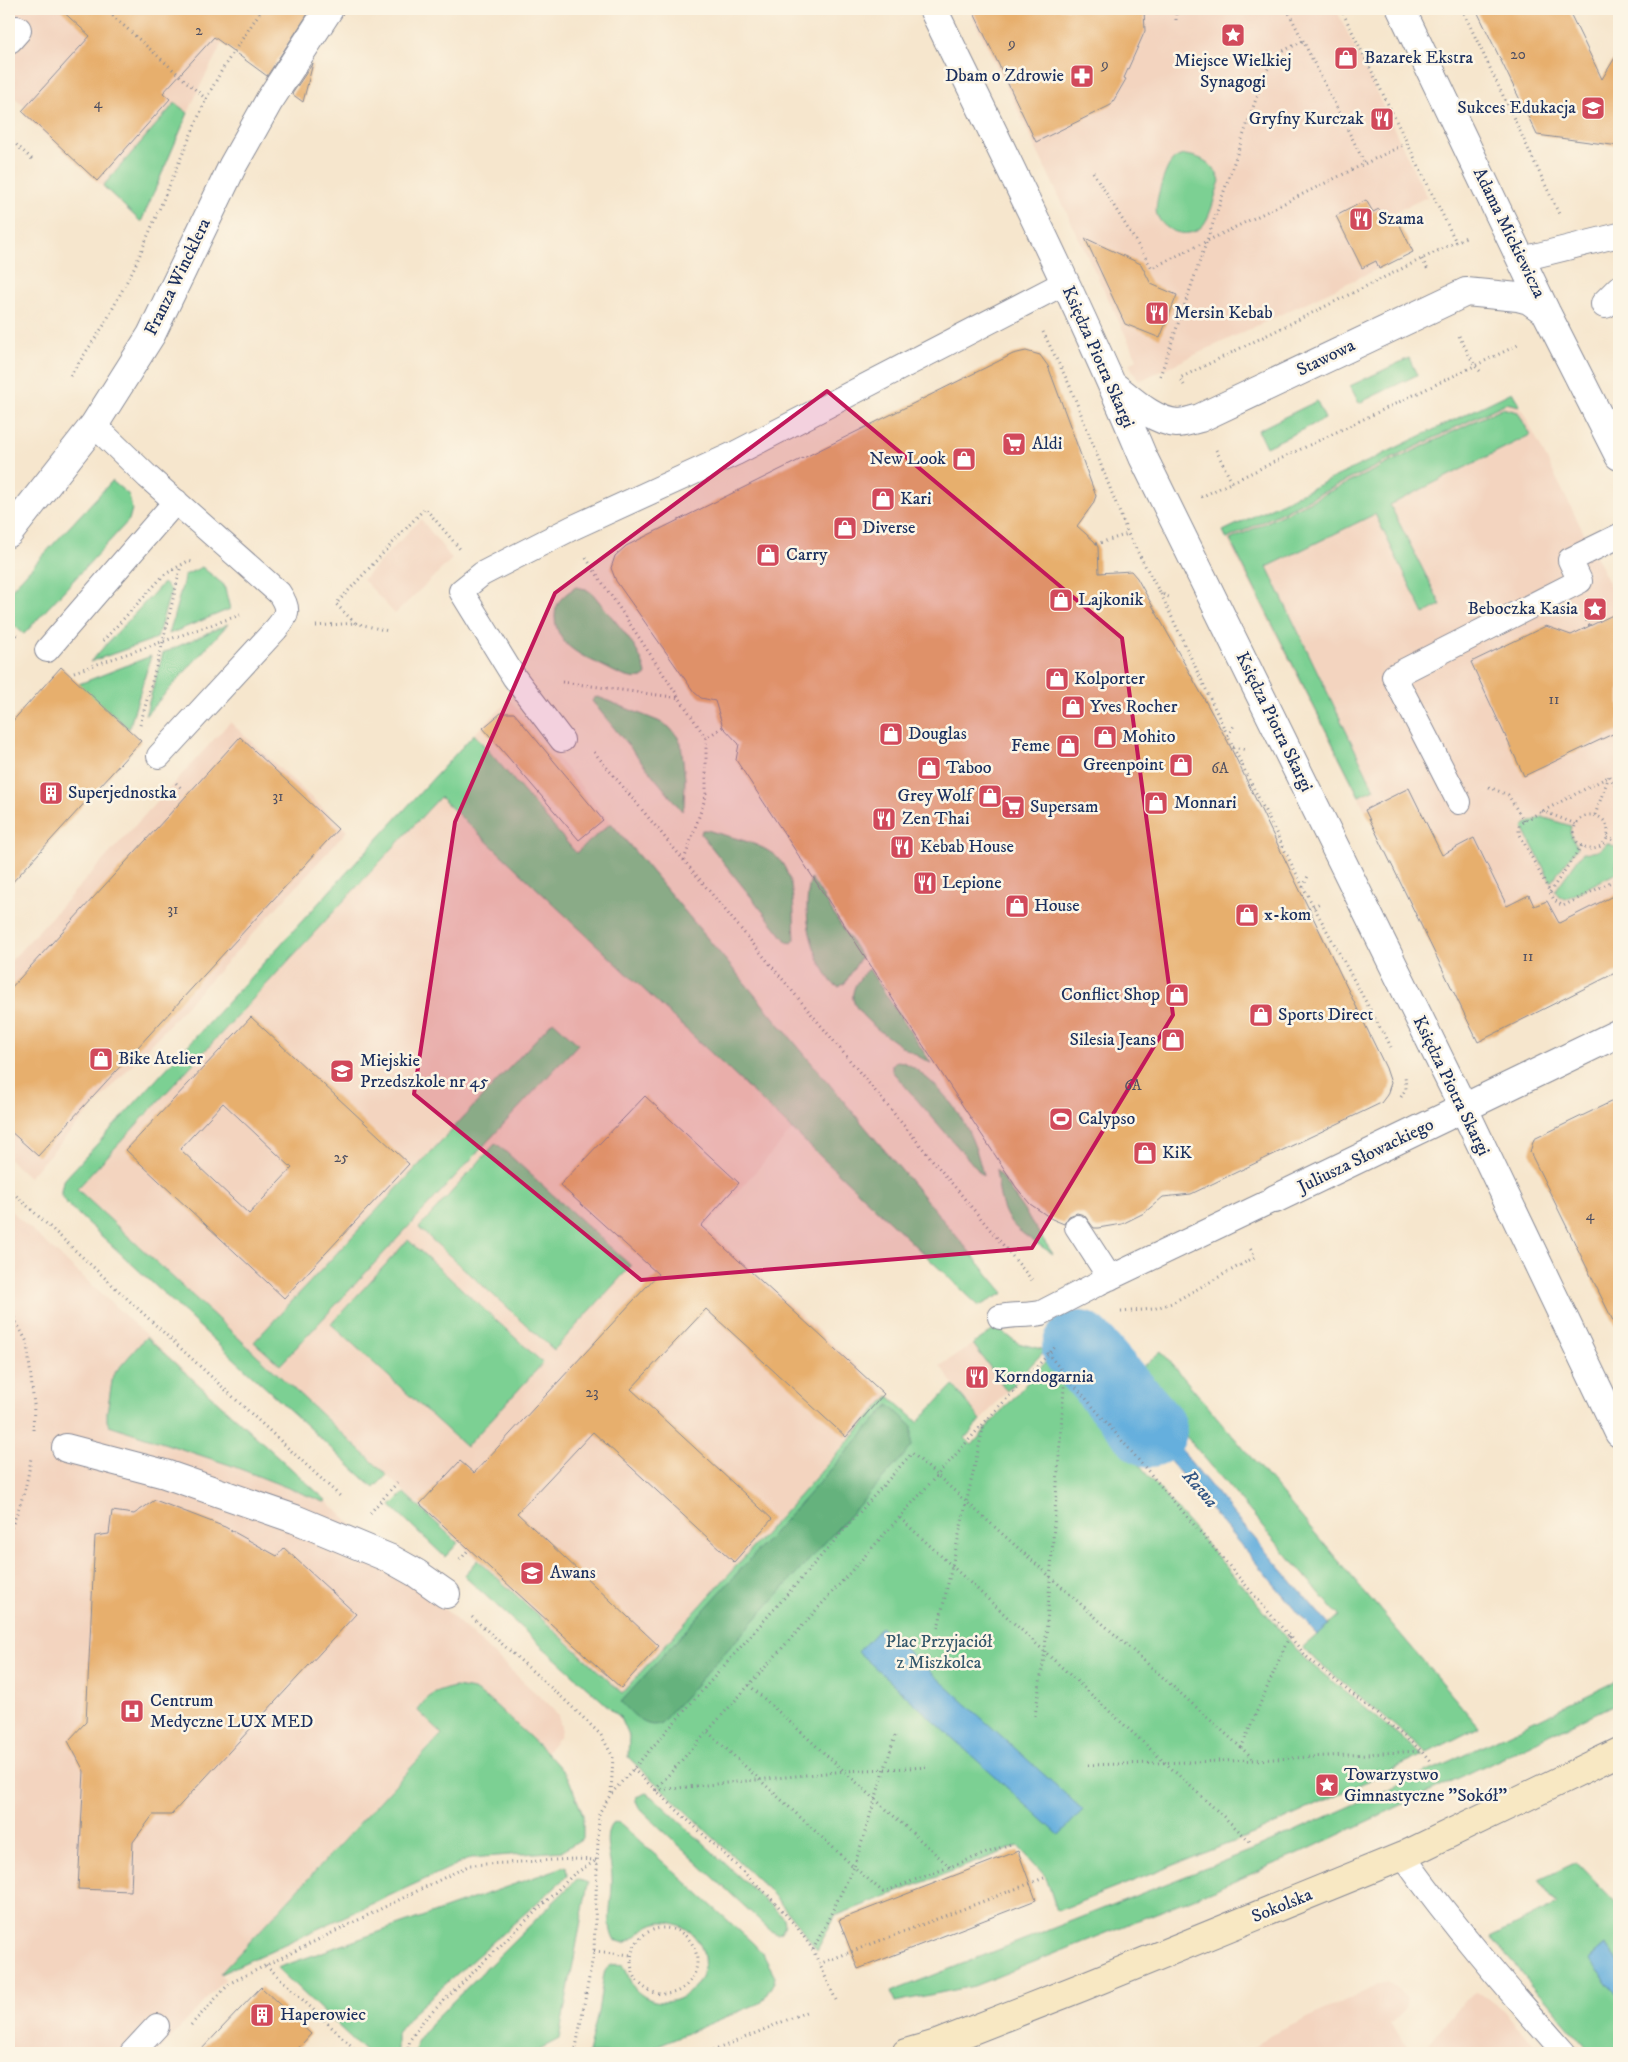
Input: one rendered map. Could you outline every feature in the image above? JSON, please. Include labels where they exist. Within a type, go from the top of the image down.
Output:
[{"type":"street","name":"Franza Wincklera","points":[[9,533],[94,425],[151,335],[233,165],[264,109],[329,9]]},
{"type":"street","name":"Księdza Piotra Skargi","points":[[934,9],[1113,385],[1143,457],[1464,1109],[1619,1434]]},
{"type":"street","name":"Adama Mickiewicza","points":[[1402,9],[1546,312],[1619,456]]},
{"type":"street","name":"Stawowa","points":[[1113,385],[1149,412],[1164,420],[1179,423],[1200,418],[1466,292],[1518,297],[1529,300],[1546,312]]},
{"type":"street","name":"Juliusza Słowackiego","points":[[1275,1199],[1619,1033]]},
{"type":"street","points":[[66,1448],[165,1474],[295,1519],[391,1559],[416,1573],[446,1594]]},
{"type":"street","name":"Sokolska","points":[[906,2053],[930,2048],[1404,1856],[1619,1752]]},
{"type":"lane","points":[[1522,259],[1619,235]]},
{"type":"lane","points":[[562,740],[514,676],[461,591],[482,574],[523,552],[736,453],[1064,283]]},
{"type":"lane","points":[[94,425],[279,593],[287,610],[286,618],[276,630],[159,756]]},
{"type":"lane","points":[[47,650],[176,501]]},
{"type":"lane","points":[[1459,802],[1394,676],[1580,580],[1570,560],[1619,536]]},
{"type":"lane","points":[[1000,1317],[1041,1313],[1275,1199]]},
{"type":"lane","points":[[1077,1227],[1110,1278]]},
{"type":"lane","points":[[1404,1856],[1436,1902],[1482,1959],[1564,2053]]},
{"type":"lane","points":[[132,2053],[157,2026]]},
{"type":"path","points":[[105,9],[206,99]]},
{"type":"path","points":[[70,376],[104,325],[135,266],[206,99],[222,68],[262,9]]},
{"type":"path","points":[[1176,9],[1176,20]]},
{"type":"path","points":[[1287,9],[1365,164]]},
{"type":"path","points":[[1341,9],[1456,242]]},
{"type":"path","points":[[1462,9],[1550,196]]},
{"type":"path","points":[[1157,384],[1265,73],[1278,53],[1303,41]]},
{"type":"path","points":[[9,138],[34,161]]},
{"type":"path","points":[[1093,172],[1152,268],[1407,143]]},
{"type":"path","points":[[1186,392],[1180,378],[1466,238]]},
{"type":"path","points":[[1041,330],[1070,386],[1128,534],[1160,593],[1233,747],[1303,887],[1396,1055]]},
{"type":"path","points":[[1458,332],[1475,366],[1481,372]]},
{"type":"path","points":[[1200,498],[1518,345]]},
{"type":"path","points":[[1215,448],[1232,483]]},
{"type":"path","points":[[355,623],[336,604],[425,508]]},
{"type":"path","points":[[1096,544],[1128,534]]},
{"type":"path","points":[[585,558],[706,738],[706,796],[683,861]]},
{"type":"path","points":[[100,645],[164,575],[188,561],[195,562]]},
{"type":"path","points":[[144,724],[138,732],[163,642],[181,565]]},
{"type":"path","points":[[1160,593],[1172,598]]},
{"type":"path","points":[[241,606],[243,614]]},
{"type":"path","points":[[68,669],[74,672],[243,614]]},
{"type":"path","points":[[236,622],[243,614]]},
{"type":"path","points":[[276,630],[355,623],[388,631]]},
{"type":"path","points":[[9,628],[23,641]]},
{"type":"path","points":[[74,672],[80,666]]},
{"type":"path","points":[[560,682],[680,698]]},
{"type":"path","points":[[1228,736],[1234,725]]},
{"type":"path","points":[[706,738],[724,727]]},
{"type":"path","points":[[588,745],[1054,1306]]},
{"type":"path","points":[[1233,747],[1248,750]]},
{"type":"path","points":[[1610,776],[1619,795]]},
{"type":"path","points":[[1610,776],[1524,821],[1519,825],[1519,833],[1554,900],[1563,906],[1619,878]]},
{"type":"path","points":[[1595,816],[1610,776]]},
{"type":"path","points":[[1459,802],[1490,786],[1508,795],[1524,821]]},
{"type":"path","points":[[1542,811],[1576,824]]},
{"type":"path","points":[[1584,816],[1595,816],[1600,818],[1607,826],[1606,837],[1600,846],[1595,848],[1582,845],[1574,834],[1576,824],[1584,816]]},
{"type":"path","points":[[1606,837],[1619,843]]},
{"type":"path","points":[[1550,892],[1582,845]]},
{"type":"path","points":[[1303,887],[1309,875]]},
{"type":"path","points":[[1309,909],[1322,902]]},
{"type":"path","points":[[1384,1035],[1385,1025]]},
{"type":"path","points":[[1400,1099],[1406,1090],[1406,1078],[1403,1069]]},
{"type":"path","points":[[9,1189],[136,1307]]},
{"type":"path","points":[[1120,1312],[1153,1309],[1172,1303],[1255,1256]]},
{"type":"path","points":[[9,1309],[26,1342],[34,1405],[33,1435]]},
{"type":"path","points":[[655,1790],[1047,1353],[1307,1657],[1422,1751],[1430,1761]]},
{"type":"path","points":[[1035,1716],[1045,1650],[1066,1374]]},
{"type":"path","points":[[938,1628],[984,1423]]},
{"type":"path","points":[[575,2053],[594,1951],[599,1812],[611,1794],[912,1453],[1255,1760]]},
{"type":"path","points":[[9,1532],[25,1488],[31,1454]]},
{"type":"path","points":[[364,1519],[397,1483]]},
{"type":"path","points":[[900,1518],[1251,1842]]},
{"type":"path","points":[[1241,1748],[1289,1636]]},
{"type":"path","points":[[750,1686],[950,1867]]},
{"type":"path","points":[[708,1732],[883,1892],[1014,1843]]},
{"type":"path","points":[[813,1950],[854,1867],[895,1736]]},
{"type":"path","points":[[1088,1765],[1255,1760],[1422,1751]]},
{"type":"path","points":[[655,1790],[845,1770],[929,1767]]},
{"type":"path","points":[[633,1769],[768,1895],[797,1927],[813,1950],[836,2000]]},
{"type":"path","points":[[185,2032],[230,1983],[470,1865],[573,1859],[597,1860]]},
{"type":"path","points":[[407,2053],[410,2040],[423,2021],[574,1874],[597,1860]]},
{"type":"path","points":[[819,1964],[1044,1878]]},
{"type":"path","points":[[661,1928],[676,1930],[688,1938],[695,1951],[696,1966],[691,1979],[680,1990],[666,1994],[651,1992],[639,1983],[632,1970],[631,1955],[636,1942],[647,1932],[661,1928]]},
{"type":"path","points":[[594,1951],[631,1955]]},
{"type":"path","points":[[266,1965],[359,2053]]},
{"type":"path","points":[[708,2053],[806,2012]]},
{"type":"highlighted area","points":[[827,391],[1122,638],[1173,1015],[1032,1248],[641,1280],[414,1094],[455,822],[555,593]]},
{"type":"shaded area","points":[[9,9],[243,9],[200,86],[141,222],[29,119],[22,111],[25,107],[9,92]]},
{"type":"shaded area","points":[[969,9],[1336,9],[1427,197],[1393,213],[1410,246],[1407,255],[1139,381],[1129,364],[1137,359]],"holes":[[[1176,157],[1188,234],[1169,230],[1156,204],[1169,165]]]},
{"type":"shaded area","points":[[1506,403],[1520,406],[1619,603],[1619,971],[1478,1042],[1365,810],[1227,539]]},
{"type":"shaded area","points":[[421,519],[452,559],[395,614],[363,579]]},
{"type":"shaded area","points":[[510,700],[611,823],[576,854],[474,734]]},
{"type":"shaded area","points":[[230,722],[347,831],[29,1177],[9,1159],[9,963]]},
{"type":"shaded area","points":[[440,797],[793,1129],[706,1227],[889,1396],[622,1693],[77,1189]]},
{"type":"shaded area","points":[[9,1209],[551,1707],[558,1716],[561,1726],[560,1736],[546,1752],[492,1702],[437,1692],[428,1698],[420,1705],[418,1711],[442,1733],[220,1974],[225,1979],[157,2053],[9,2053]]},
{"type":"shaded area","points":[[973,1344],[1007,1391],[981,1420],[940,1366]]},
{"type":"shaded area","points":[[1387,1981],[1396,1986],[1407,1999],[1405,2009],[1390,2024],[1405,2042],[1418,2053],[1248,2053],[1267,2037]]},
{"type":"shaded area","points":[[1475,1992],[1488,1998],[1503,2010],[1542,2053],[1422,2053],[1465,1999]]},
{"type":"green space","points":[[175,103],[188,113],[141,222],[103,186]]},
{"type":"green space","points":[[1185,155],[1207,162],[1215,170],[1220,181],[1204,224],[1192,232],[1178,233],[1160,221],[1156,205],[1168,168],[1175,159]]},
{"type":"green space","points":[[1409,358],[1417,375],[1359,403],[1350,386]]},
{"type":"green space","points":[[1512,392],[1520,406],[1506,403],[1227,539],[1223,531]]},
{"type":"green space","points":[[1317,401],[1325,419],[1266,447],[1258,430]]},
{"type":"green space","points":[[1502,408],[1518,412],[1530,435],[1390,505],[1441,605],[1424,614],[1375,514],[1267,567],[1374,789],[1359,796],[1230,540]]},
{"type":"green space","points":[[112,481],[129,495],[132,509],[129,520],[24,634],[9,621],[9,592]]},
{"type":"green space","points":[[202,567],[224,585],[230,609],[169,634],[185,575]]},
{"type":"green space","points":[[163,583],[171,590],[157,638],[90,662]]},
{"type":"green space","points":[[576,587],[586,589],[593,594],[624,632],[643,664],[646,674],[643,678],[627,677],[617,673],[586,658],[565,642],[556,627],[555,611],[561,599]]},
{"type":"green space","points":[[228,624],[145,716],[163,653]]},
{"type":"green space","points":[[151,656],[129,729],[107,709],[97,718],[79,684]]},
{"type":"green space","points":[[598,697],[658,721],[669,727],[677,736],[681,743],[685,779],[684,806],[682,811],[592,701]]},
{"type":"green space","points":[[474,734],[576,853],[611,823],[1004,1293],[979,1306],[440,797],[77,1189],[387,1475],[374,1488],[67,1204],[61,1192],[65,1179]]},
{"type":"green space","points":[[1542,817],[1571,826],[1570,832],[1577,848],[1551,882],[1523,828],[1526,824]]},
{"type":"green space","points":[[702,830],[758,846],[773,854],[781,862],[790,882],[792,894],[795,939],[792,943],[787,942],[701,834]]},
{"type":"green space","points":[[1607,843],[1618,848],[1616,867],[1618,872],[1565,899],[1559,896],[1555,891],[1583,852],[1596,851]]},
{"type":"green space","points":[[811,878],[861,957],[845,983],[839,987],[833,983],[826,973],[811,939],[807,902]]},
{"type":"green space","points":[[869,969],[931,1063],[886,1036],[874,1027],[857,1008],[853,999],[855,986]]},
{"type":"green space","points":[[553,1021],[578,1044],[280,1365],[254,1342]]},
{"type":"green space","points":[[896,1061],[914,1068],[945,1096],[969,1133],[983,1176],[892,1071],[892,1065]]},
{"type":"green space","points":[[496,1143],[631,1266],[554,1350],[419,1228]]},
{"type":"green space","points":[[996,1169],[1053,1254],[1026,1236],[1010,1221],[1001,1201]]},
{"type":"green space","points":[[408,1240],[543,1363],[466,1447],[331,1324]]},
{"type":"green space","points":[[997,1328],[1018,1343],[1045,1350],[1007,1391],[973,1344]]},
{"type":"green space","points":[[146,1337],[327,1501],[324,1502],[230,1465],[109,1425],[107,1412],[113,1375]]},
{"type":"green space","points":[[1161,1351],[1479,1727],[1427,1753],[1310,1655],[1303,1647],[1339,1616],[1134,1375]]},
{"type":"green space","name":"Plac Przyjaciół z Miszkolca","points":[[1048,1359],[1305,1659],[1423,1755],[1258,1832],[1057,1911],[1046,1877],[1018,1846],[835,1916],[817,1950],[771,1892],[628,1757],[629,1736],[621,1718],[464,1576],[478,1560],[622,1693],[889,1396],[918,1422],[953,1385],[981,1420],[965,1438],[972,1445]]},
{"type":"green space","points":[[889,1405],[912,1426],[912,1446],[909,1450],[661,1723],[655,1725],[644,1723],[621,1702]]},
{"type":"green space","points":[[404,1493],[458,1543],[445,1557],[391,1506]]},
{"type":"green space","points":[[1619,1680],[1619,1702],[1298,1854],[974,1986],[895,2002],[891,1992],[1257,1848],[1452,1761]]},
{"type":"green space","points":[[456,1687],[474,1690],[492,1702],[546,1752],[568,1777],[583,1815],[583,1838],[562,1851],[471,1858],[220,1974],[442,1734],[418,1711],[429,1697],[445,1689]]},
{"type":"green space","points":[[646,1793],[653,1797],[784,1918],[785,1924],[782,1932],[777,1934],[771,1931],[640,1809],[636,1797]]},
{"type":"green space","points":[[617,1822],[753,1943],[763,1954],[775,1976],[774,1982],[762,2002],[639,2053],[588,2053],[598,2012],[604,1973],[609,1966],[623,1965],[635,1989],[650,1999],[665,2002],[680,1998],[692,1989],[701,1977],[704,1962],[701,1946],[689,1931],[672,1923],[660,1922],[649,1926],[625,1943],[614,1940],[610,1925],[612,1872],[607,1837],[611,1825]]},
{"type":"green space","points":[[1577,1862],[1619,1906],[1619,1963],[1605,1945],[1589,1959],[1619,1997],[1619,2053],[1591,2053],[1491,1937],[1557,1904],[1539,1880]]},
{"type":"green space","points":[[566,1866],[567,1876],[413,2013],[397,2033],[397,2053],[367,2053],[277,1968]]},
{"type":"green space","points":[[577,1879],[588,1883],[559,2039],[532,2053],[415,2053],[417,2043],[431,2023]]},
{"type":"water","points":[[1095,1345],[1232,1512],[1329,1625],[1317,1635],[1081,1356]]},
{"type":"water","points":[[881,1627],[1083,1810],[1059,1835],[858,1652]]},
{"type":"water","points":[[1605,1945],[1619,1963],[1619,1997],[1589,1959]]},
{"type":"building","points":[[60,9],[311,9],[267,76],[214,37],[163,93],[170,99],[97,181],[22,111],[90,36]]},
{"type":"building","points":[[972,9],[1144,9],[1145,31],[1124,78],[1126,79],[1111,105],[1036,142]]},
{"type":"building","points":[[1476,9],[1568,9],[1602,79],[1619,51],[1619,146],[1537,135]]},
{"type":"building","points":[[313,63],[303,102],[292,94]]},
{"type":"building","points":[[1366,200],[1373,212],[1379,209],[1385,222],[1396,217],[1413,252],[1379,269],[1376,261],[1362,268],[1336,216]]},
{"type":"building","points":[[1085,238],[1141,264],[1151,284],[1177,295],[1160,338],[1125,324]]},
{"type":"building","name":"Supersam","points":[[1026,351],[1040,355],[1048,366],[1096,496],[1093,504],[1077,526],[1098,547],[1099,573],[1131,571],[1137,578],[1228,742],[1386,1068],[1391,1083],[1387,1095],[1381,1103],[1191,1194],[1163,1197],[1144,1213],[1122,1224],[1098,1228],[1094,1228],[1084,1215],[1077,1213],[1069,1216],[1064,1224],[1052,1219],[1030,1204],[1016,1187],[736,760],[739,744],[723,727],[715,701],[701,698],[694,692],[616,581],[611,568],[615,556],[626,546],[1013,354]]},
{"type":"building","points":[[1619,612],[1619,731],[1524,776],[1471,662],[1546,626],[1571,635]]},
{"type":"building","name":"Superjednostka","points":[[61,667],[141,741],[9,886],[9,725]]},
{"type":"building","points":[[501,713],[514,713],[603,820],[579,840],[483,728]]},
{"type":"building","points":[[240,737],[338,829],[38,1156],[9,1130],[9,990]]},
{"type":"building","points":[[1409,788],[1442,855],[1474,838],[1507,906],[1529,895],[1534,906],[1547,901],[1559,923],[1619,893],[1619,971],[1478,1042],[1365,810]]},
{"type":"building","points":[[251,1017],[409,1164],[284,1298],[126,1150]],"holes":[[[223,1103],[292,1168],[249,1214],[180,1149]]]},
{"type":"building","points":[[645,1096],[739,1183],[701,1226],[884,1394],[846,1437],[706,1309],[631,1389],[772,1519],[734,1562],[593,1432],[517,1513],[659,1646],[621,1688],[420,1504],[460,1461],[474,1473],[658,1274],[560,1185]]},
{"type":"building","points":[[1619,1098],[1619,1333],[1530,1152],[1534,1139]]},
{"type":"building","points":[[155,1500],[225,1527],[277,1556],[284,1548],[356,1614],[171,1815],[153,1815],[133,1842],[131,1891],[78,1889],[84,1771],[68,1741],[86,1722],[95,1536],[109,1534],[112,1511],[134,1514]]},
{"type":"building","points":[[1018,1851],[1036,1900],[858,1969],[839,1920]]},
{"type":"building","name":"Haperowiec","points":[[261,1987],[311,2034],[294,2053],[198,2053]]},
{"type":"waterway","name":"Rawa","points":[[1079,1348],[1150,1430]]},
{"type":"place","name":"Miejsce Wielkiej Synagogi","points":[[1233,35]]},
{"type":"place","name":"Bazarek Ekstra","points":[[1346,58]]},
{"type":"place","name":"Dbam o Zdrowie","points":[[1082,76]]},
{"type":"place","name":"Sukces Edukacja","points":[[1593,108]]},
{"type":"place","name":"Gryfny Kurczak","points":[[1382,119]]},
{"type":"place","name":"Szama","points":[[1361,219]]},
{"type":"place","name":"Mersin Kebab","points":[[1157,313]]},
{"type":"place","name":"Aldi","points":[[1014,444]]},
{"type":"place","name":"New Look","points":[[964,459]]},
{"type":"place","name":"Kari","points":[[883,499]]},
{"type":"place","name":"Diverse","points":[[845,528]]},
{"type":"place","name":"Carry","points":[[768,555]]},
{"type":"place","name":"Lajkonik","points":[[1061,600]]},
{"type":"place","name":"Beboczka Kasia","points":[[1595,609]]},
{"type":"place","name":"Kolporter","points":[[1057,679]]},
{"type":"place","name":"Yves Rocher","points":[[1073,707]]},
{"type":"place","name":"Douglas","points":[[891,734]]},
{"type":"place","name":"Mohito","points":[[1105,737]]},
{"type":"place","name":"Feme","points":[[1068,746]]},
{"type":"place","name":"Greenpoint","points":[[1181,765]]},
{"type":"place","name":"Taboo","points":[[929,768]]},
{"type":"place","name":"Superjednostka","points":[[51,793]]},
{"type":"place","name":"Grey Wolf","points":[[990,796]]},
{"type":"place","name":"Monnari","points":[[1156,803]]},
{"type":"place","name":"Supersam","points":[[1013,807]]},
{"type":"place","name":"Zen Thai","points":[[884,819]]},
{"type":"place","name":"Kebab House","points":[[902,847]]},
{"type":"place","name":"Lepione","points":[[925,883]]},
{"type":"place","name":"House","points":[[1017,906]]},
{"type":"place","name":"x-kom","points":[[1247,915]]},
{"type":"place","name":"Conflict Shop","points":[[1177,995]]},
{"type":"place","name":"Sports Direct","points":[[1261,1015]]},
{"type":"place","name":"Silesia Jeans","points":[[1173,1040]]},
{"type":"place","name":"Bike Atelier","points":[[101,1059]]},
{"type":"place","name":"Miejskie Przedszkole nr 45","points":[[342,1071]]},
{"type":"place","name":"Calypso","points":[[1061,1119]]},
{"type":"place","name":"KiK","points":[[1145,1153]]},
{"type":"place","name":"Korndogarnia","points":[[977,1377]]},
{"type":"place","name":"Awans","points":[[532,1573]]},
{"type":"place","name":"Centrum Medyczne LUX MED","points":[[132,1711]]},
{"type":"place","name":"Towarzystwo Gimnastyczne \"Sokół\"","points":[[1327,1785]]},
{"type":"place","name":"Haperowiec","points":[[262,2015]]}]
